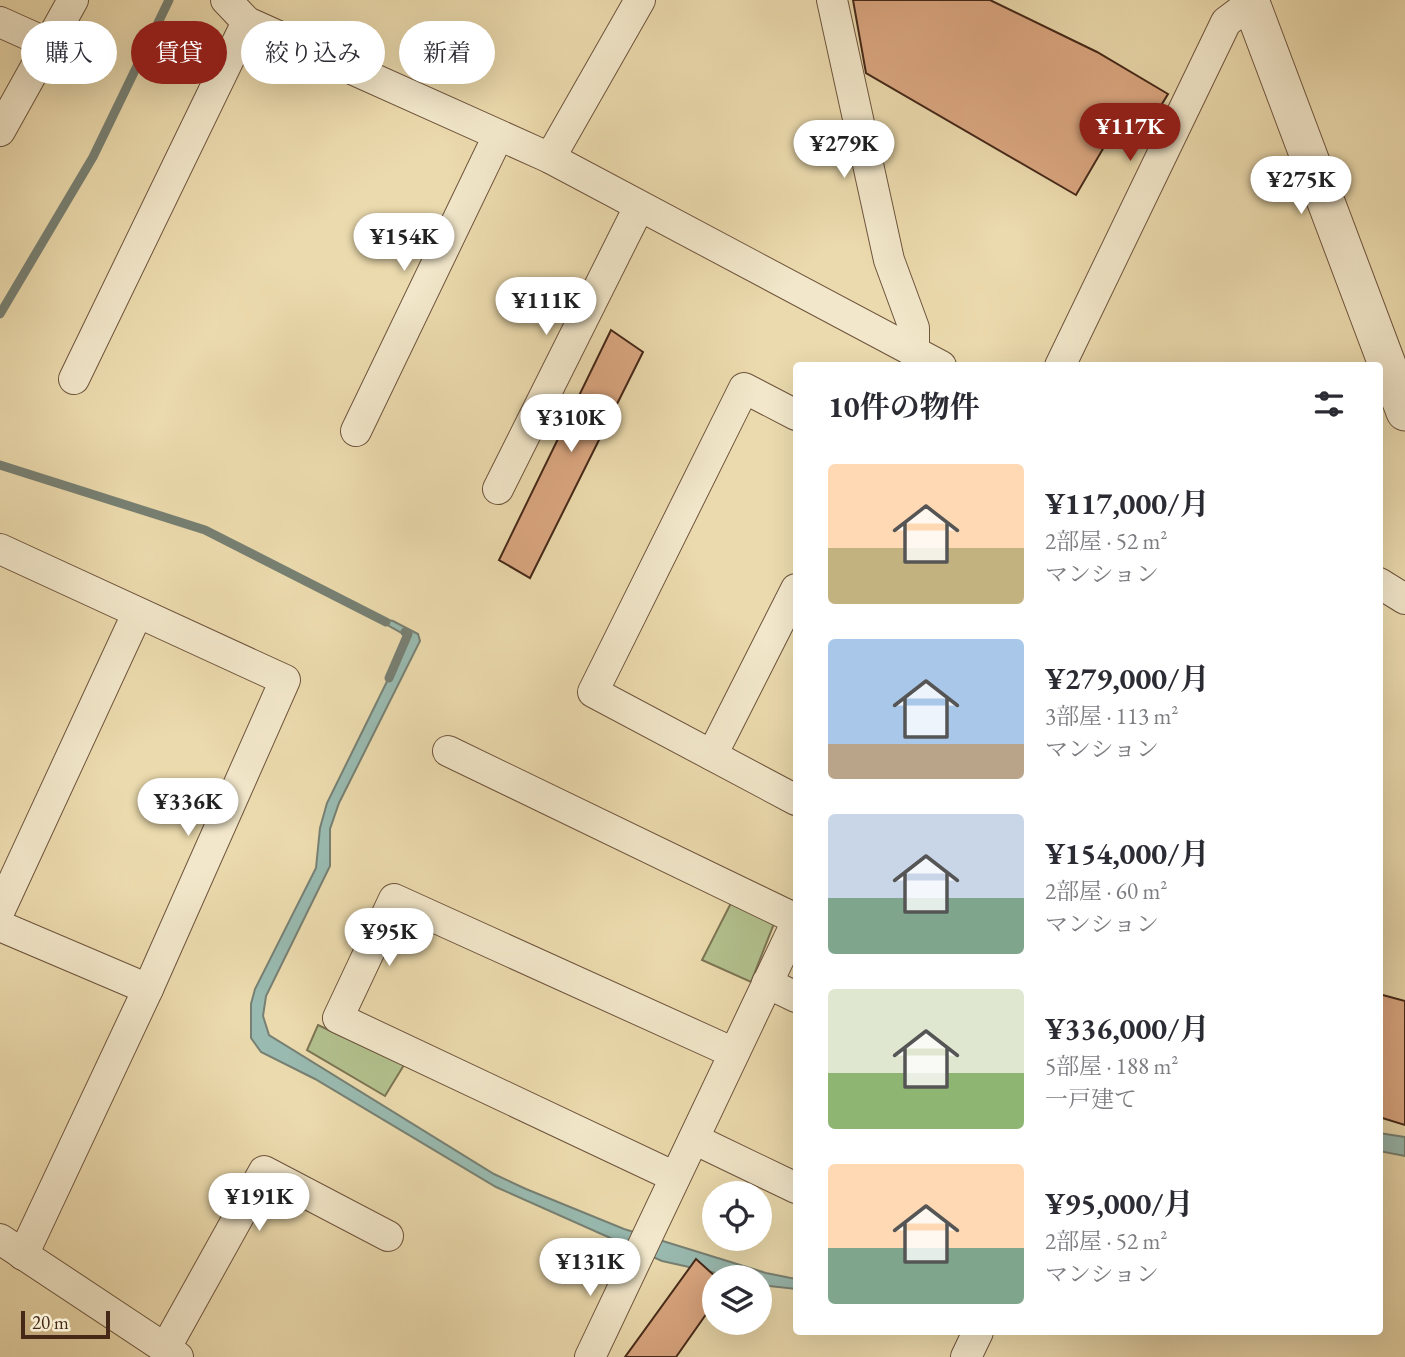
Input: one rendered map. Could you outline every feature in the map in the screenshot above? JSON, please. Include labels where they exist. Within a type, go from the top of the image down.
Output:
[{"type":"street","points":[[62,21],[73,0]]},
{"type":"street","points":[[226,0],[246,21]]},
{"type":"street","points":[[550,158],[640,0]]},
{"type":"street","points":[[832,0],[889,260],[914,328],[914,352]]},
{"type":"street","points":[[1062,362],[1226,22],[1251,2],[1405,412]]},
{"type":"street","points":[[0,23],[21,32]]},
{"type":"street","points":[[74,379],[241,34]]},
{"type":"street","points":[[0,131],[26,84]]},
{"type":"street","points":[[384,84],[550,158],[933,362]]},
{"type":"street","points":[[356,431],[498,136]]},
{"type":"street","points":[[498,489],[639,207]]},
{"type":"street","points":[[793,413],[744,388],[593,692],[793,798]]},
{"type":"street","points":[[0,549],[285,680],[148,989],[11,1247],[171,1353],[264,1171],[388,1236]]},
{"type":"street","points":[[1383,585],[1405,599]]},
{"type":"street","points":[[712,755],[793,595]]},
{"type":"street","points":[[0,910],[137,614]]},
{"type":"street","points":[[448,751],[793,920]]},
{"type":"street","points":[[675,1177],[338,1018],[394,899],[734,1053]]},
{"type":"street","points":[[0,926],[148,989]]},
{"type":"street","points":[[590,1357],[793,927]]},
{"type":"street","points":[[767,983],[793,996]]},
{"type":"street","points":[[694,1139],[793,1187]]},
{"type":"street","points":[[965,1357],[976,1335]]},
{"type":"green space","points":[[732,901],[775,921],[751,982],[702,960]]},
{"type":"green space","points":[[318,1025],[404,1065],[385,1096],[307,1050]]},
{"type":"water","points":[[371,616],[393,621],[418,634],[420,641],[339,803],[330,829],[330,866],[266,996],[263,1016],[269,1035],[494,1174],[624,1229],[740,1265],[702,1265],[702,1270],[662,1261],[496,1187],[315,1079],[261,1052],[251,1038],[251,1004],[255,989],[316,868],[320,828],[327,803],[406,643],[405,635]]},
{"type":"water","points":[[1383,1134],[1405,1137],[1405,1156],[1383,1152]]},
{"type":"water","points":[[772,1274],[793,1278],[793,1289],[772,1286]]},
{"type":"building","points":[[853,0],[990,0],[1097,52],[1168,94],[1142,137],[1118,123],[1076,195],[866,73]]},
{"type":"building","points":[[611,330],[643,352],[530,578],[499,560]]},
{"type":"building","points":[[1383,995],[1405,1001],[1405,1125],[1383,1118]]},
{"type":"building","points":[[696,1259],[703,1265],[702,1320],[676,1357],[625,1357]]},
{"type":"waterway","points":[[0,314],[93,157],[169,0]]},
{"type":"waterway","points":[[0,465],[205,530],[386,622]]},
{"type":"waterway","points":[[389,678],[408,634],[405,632]]}]
